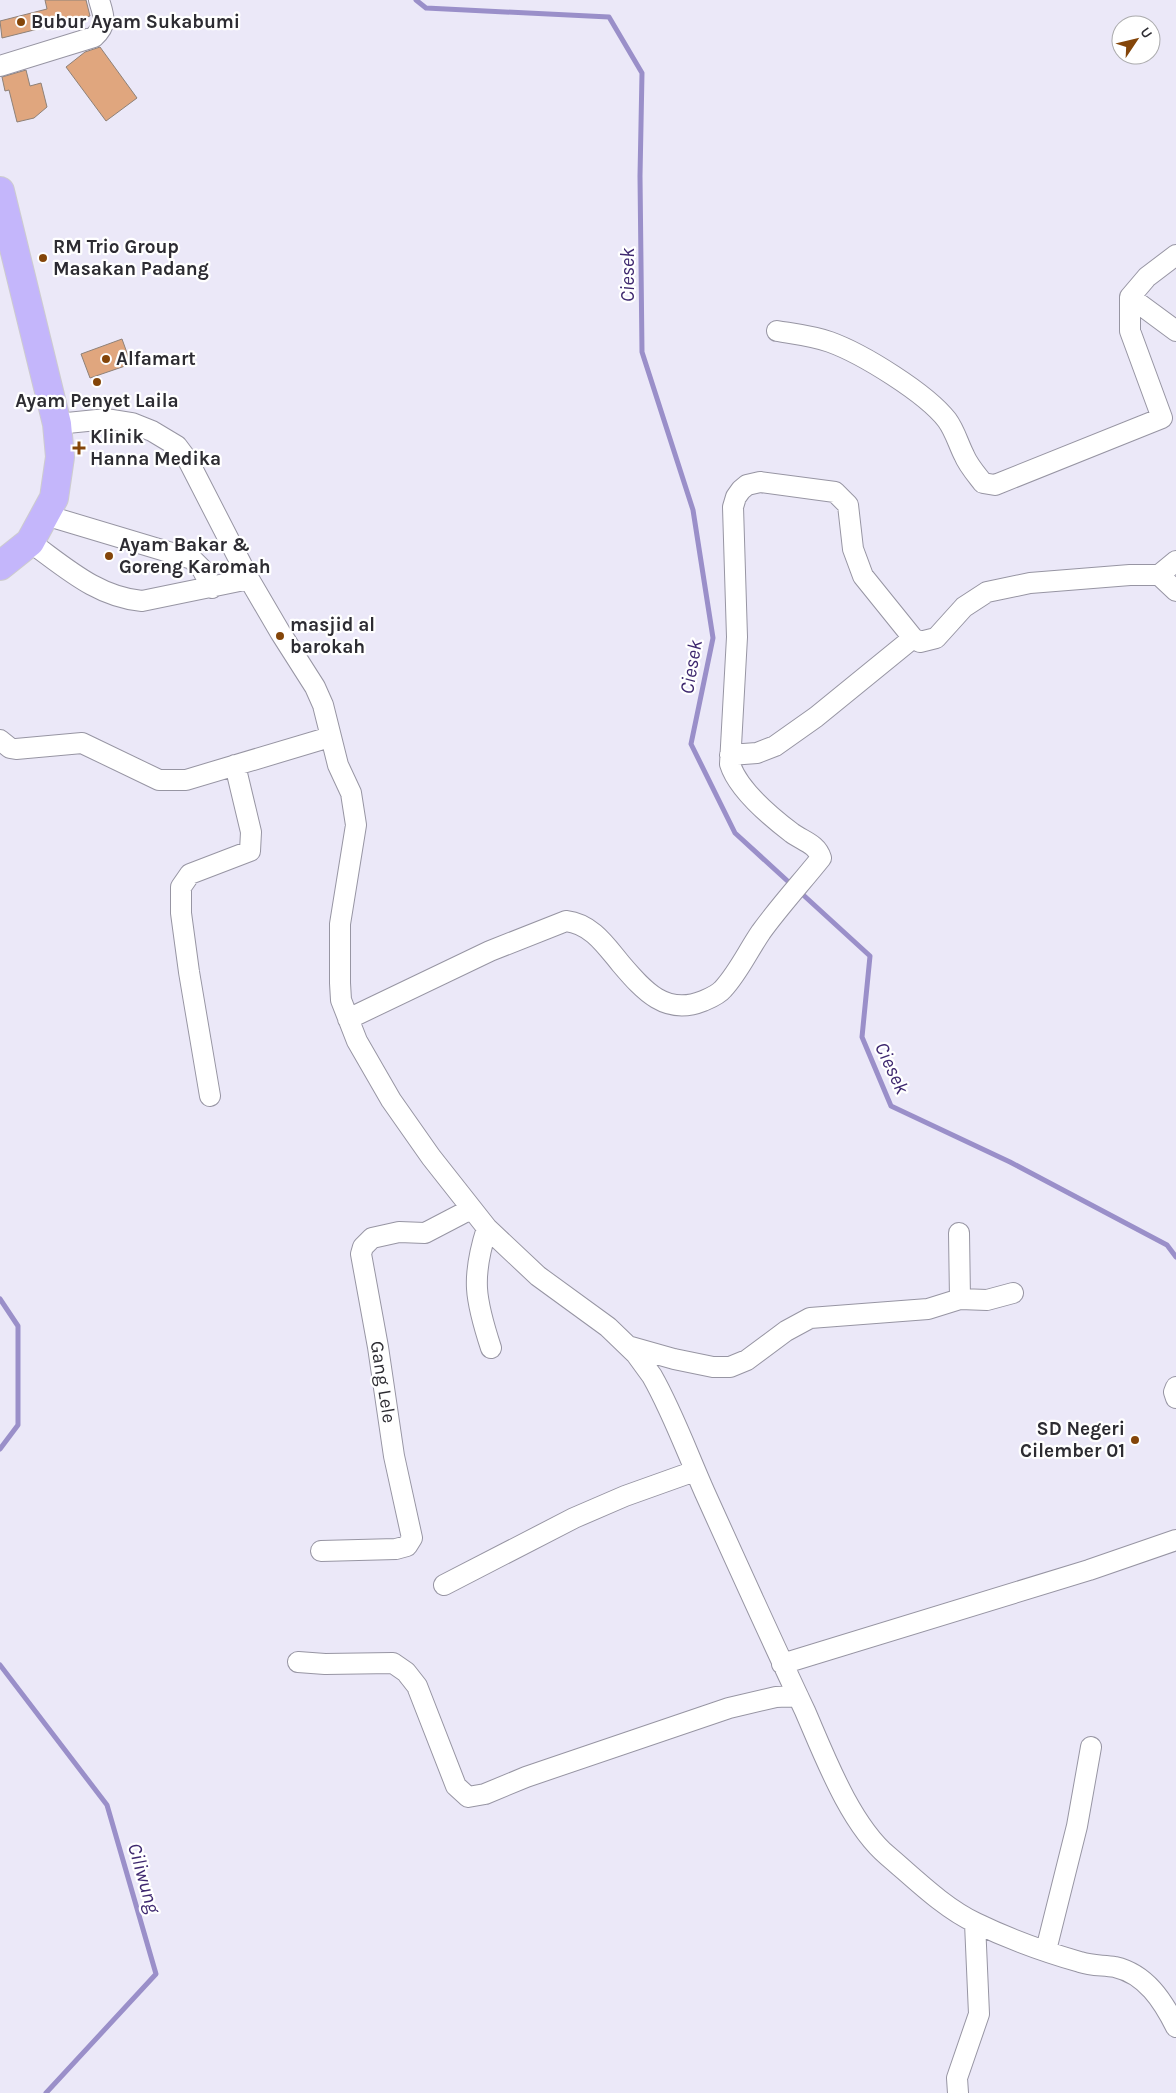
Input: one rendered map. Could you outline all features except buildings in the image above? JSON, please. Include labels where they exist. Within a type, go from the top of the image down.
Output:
[{"type":"highway","points":[[0,191],[57,424],[60,457],[54,498],[46,515],[30,542],[0,566]]},
{"type":"street","points":[[0,66],[94,37],[103,29],[104,18],[99,0]]},
{"type":"street","points":[[777,331],[831,342],[910,388],[934,407],[947,421],[968,464],[983,483],[995,485],[1162,418],[1130,331],[1130,297],[1147,277],[1176,255]]},
{"type":"street","points":[[1130,297],[1176,331]]},
{"type":"street","points":[[57,424],[107,419],[132,423],[152,431],[177,446],[189,462],[250,579],[280,632],[315,687],[323,705],[338,765],[351,793],[356,825],[340,924],[341,1000],[370,1065],[391,1100],[486,1228],[538,1276],[608,1327],[628,1346],[656,1384],[782,1664],[842,1789],[868,1836],[925,1887],[975,1923],[1089,1965],[1112,1966],[1128,1972],[1155,1992],[1164,2004],[1176,2027]]},
{"type":"street","points":[[348,1019],[490,951],[566,921],[578,922],[589,928],[652,997],[672,1005],[694,1005],[723,989],[761,932],[821,858],[815,847],[794,834],[758,804],[733,773],[730,764],[737,637],[732,507],[736,497],[747,486],[760,482],[835,492],[845,500],[848,505],[853,548],[863,576],[913,638],[924,642],[936,638],[970,603],[987,592],[1008,586],[1112,576],[1159,575],[1176,561]]},
{"type":"street","points":[[46,515],[192,559],[202,570],[212,588]]},
{"type":"street","points":[[30,542],[90,585],[128,600],[142,601],[250,579]]},
{"type":"street","points":[[1159,575],[1176,591]]},
{"type":"street","points":[[730,755],[757,753],[775,746],[816,717],[913,638]]},
{"type":"street","points":[[0,740],[10,748],[16,749],[82,743],[159,780],[186,780],[330,737]]},
{"type":"street","points":[[210,1096],[189,972],[181,913],[181,887],[190,874],[250,851],[251,832],[235,764]]},
{"type":"street","name":"Gang Lele","points":[[321,1552],[396,1550],[407,1546],[412,1538],[394,1456],[378,1347],[365,1282],[361,1254],[363,1247],[372,1238],[385,1234],[399,1232],[416,1234],[431,1231],[471,1209]]},
{"type":"street","points":[[486,1228],[478,1254],[476,1286],[478,1306],[491,1348]]},
{"type":"street","points":[[959,1233],[960,1299]]},
{"type":"street","points":[[628,1346],[674,1359],[713,1367],[730,1367],[748,1360],[786,1332],[810,1318],[928,1309],[960,1299],[986,1300],[1013,1293]]},
{"type":"street","points":[[1176,1387],[1174,1392],[1176,1398]]},
{"type":"street","points":[[444,1585],[574,1518],[625,1496],[695,1471]]},
{"type":"street","points":[[782,1664],[1089,1570],[1175,1546]]},
{"type":"street","points":[[298,1662],[325,1664],[392,1663],[406,1672],[417,1686],[456,1786],[468,1797],[485,1794],[526,1776],[729,1708],[776,1697],[798,1696]]},
{"type":"street","points":[[1046,1950],[1077,1826],[1092,1746]]},
{"type":"street","points":[[958,2093],[957,2078],[979,2014],[975,1923]]},
{"type":"waterway","name":"Ciesek","points":[[416,0],[426,8],[609,17],[642,73],[640,176],[642,352],[693,510],[713,638],[691,744],[735,833],[793,886]]},
{"type":"waterway","name":"Ciesek","points":[[800,892],[870,956],[862,1037],[891,1106],[1010,1162],[1167,1245],[1176,1257]]},
{"type":"waterway","name":"Ciliwung","points":[[0,1299],[18,1326],[18,1425],[0,1449]]},
{"type":"waterway","name":"Ciliwung","points":[[0,1665],[107,1805],[156,1974],[46,2093]]},
{"type":"place","name":"Bubur Ayam Sukabumi","points":[[21,22]]},
{"type":"place","name":"RM Trio Group Masakan Padang","points":[[43,258]]},
{"type":"place","name":"Alfamart","points":[[106,359]]},
{"type":"place","name":"Ayam Penyet Laila","points":[[97,382]]},
{"type":"place","name":"Klinik Hanna Medika","points":[[79,448]]},
{"type":"place","name":"Ayam Bakar & Goreng Karomah","points":[[109,556]]},
{"type":"place","name":"masjid al barokah","points":[[280,636]]},
{"type":"place","name":"SD Negeri Cilember 01","points":[[1135,1440]]}]
